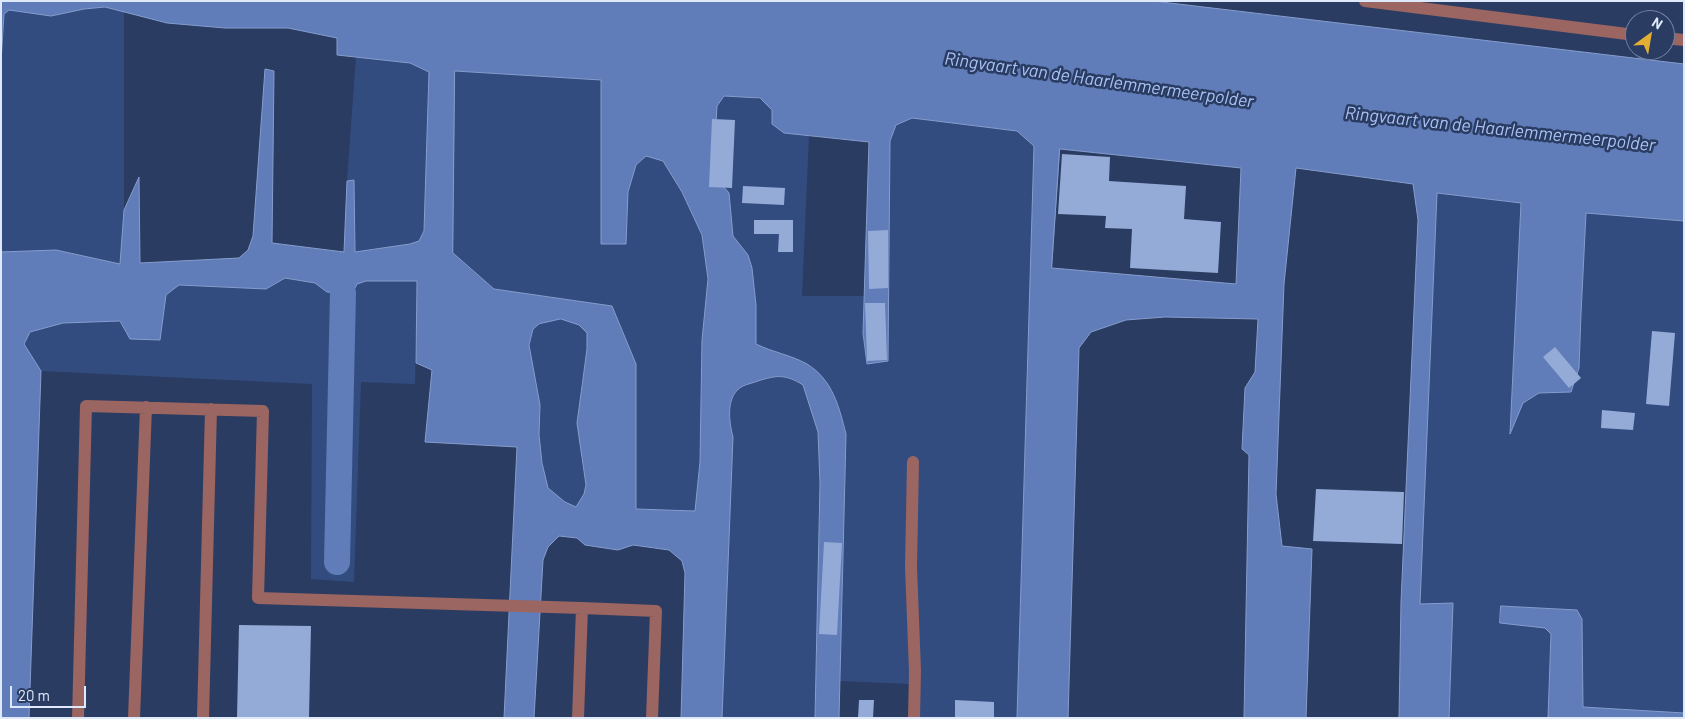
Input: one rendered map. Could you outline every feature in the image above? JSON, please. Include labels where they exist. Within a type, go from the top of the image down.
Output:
[{"type":"street","points":[[1365,1],[1625,34]]},
{"type":"street","points":[[78,718],[86,406],[263,411],[258,598],[502,604],[656,611],[652,718]]},
{"type":"street","points":[[134,718],[146,407]]},
{"type":"street","points":[[204,718],[211,409]]},
{"type":"street","points":[[913,462],[911,567],[915,671],[914,718]]},
{"type":"street","points":[[578,718],[582,608]]},
{"type":"shaded area","points":[[105,7],[124,11],[124,210],[120,264],[56,250],[2,253],[1,62],[4,14],[9,10],[51,16]]},
{"type":"shaded area","points":[[356,57],[410,63],[429,72],[424,231],[419,241],[410,244],[355,252],[354,180],[347,181]]},
{"type":"shaded area","points":[[455,71],[601,80],[601,244],[626,244],[628,192],[636,165],[646,156],[663,161],[682,192],[702,235],[708,279],[702,340],[700,462],[695,511],[636,509],[636,364],[612,306],[494,289],[453,253]]},
{"type":"shaded area","points":[[724,96],[748,97],[762,101],[772,111],[784,133],[809,135],[802,296],[864,296],[863,333],[867,364],[888,361],[890,141],[896,125],[912,118],[1017,131],[1034,146],[1017,718],[910,718],[910,684],[840,681],[846,434],[806,364],[756,344],[756,305],[752,268],[748,255],[733,236],[729,193],[717,179],[714,158],[717,106]]},
{"type":"shaded area","points":[[1437,193],[1521,203],[1510,433],[1523,403],[1539,393],[1570,392],[1579,368],[1586,213],[1684,221],[1684,713],[1583,707],[1582,619],[1577,610],[1502,606],[1500,623],[1545,628],[1551,634],[1548,718],[1449,718],[1453,604],[1420,604]]},
{"type":"shaded area","points":[[285,278],[315,283],[327,292],[352,294],[357,284],[366,281],[417,281],[415,384],[361,382],[354,582],[311,579],[312,384],[41,371],[24,344],[30,331],[63,323],[120,321],[130,339],[166,295],[179,285],[266,289]]},
{"type":"shaded area","points":[[561,319],[579,325],[587,333],[587,349],[580,395],[581,456],[586,485],[584,494],[576,507],[565,502],[548,488],[542,463],[539,435],[540,405],[529,345],[533,329],[539,324]]},
{"type":"shaded area","points":[[781,375],[803,385],[818,432],[820,483],[815,718],[722,718],[733,437],[730,424],[731,402],[737,390],[743,386]]},
{"type":"water","name":"Ringvaart van de Haarlemmermeerpolder","points":[[1,1],[1153,1],[1625,57],[1625,60],[1650,60],[1684,64],[1684,221],[1586,213],[1579,368],[1571,392],[1539,393],[1523,403],[1510,434],[1521,203],[1437,193],[1420,604],[1453,603],[1449,718],[1399,718],[1401,602],[1418,220],[1413,184],[1296,168],[1284,284],[1276,494],[1282,546],[1312,549],[1306,718],[1244,718],[1249,455],[1242,449],[1245,388],[1255,372],[1258,319],[1165,317],[1126,320],[1091,332],[1079,348],[1068,718],[1017,718],[1034,146],[1017,131],[912,118],[896,125],[890,141],[888,361],[867,364],[863,333],[869,142],[784,133],[772,124],[772,110],[760,98],[724,96],[717,106],[714,158],[717,179],[729,193],[733,236],[748,255],[752,268],[756,305],[756,344],[801,361],[816,370],[834,395],[846,434],[839,718],[815,718],[820,483],[818,432],[803,385],[786,377],[771,378],[743,386],[737,390],[731,402],[730,424],[733,437],[722,718],[681,718],[685,573],[682,561],[669,550],[633,545],[618,550],[585,545],[577,538],[559,536],[548,547],[543,560],[534,718],[504,718],[517,447],[425,442],[432,370],[416,363],[417,281],[366,281],[357,284],[352,294],[327,292],[315,283],[285,278],[266,289],[179,285],[166,295],[160,340],[130,339],[120,321],[63,323],[30,332],[24,344],[41,371],[29,718],[1,718],[1,252],[56,250],[120,264],[124,210],[139,177],[140,263],[239,258],[248,250],[253,236],[265,69],[274,71],[272,243],[344,252],[347,181],[354,180],[355,252],[419,241],[424,231],[429,72],[410,63],[337,55],[337,38],[288,28],[225,28],[167,23],[105,7],[51,16],[9,10],[4,14],[1,62]],"holes":[[[455,71],[601,80],[601,244],[626,244],[628,192],[636,165],[646,156],[663,161],[682,192],[702,235],[708,279],[702,340],[700,462],[695,511],[636,509],[636,364],[612,306],[494,289],[453,253]],[[1060,149],[1241,168],[1236,284],[1052,268]],[[561,319],[579,325],[587,333],[587,349],[577,423],[586,485],[584,494],[576,507],[565,502],[548,488],[542,463],[539,435],[540,405],[529,345],[533,329],[539,324]]]},
{"type":"water","points":[[1501,606],[1577,610],[1582,619],[1583,707],[1684,713],[1684,718],[1548,718],[1551,634],[1545,628],[1500,623]]},
{"type":"building","points":[[712,119],[735,120],[732,188],[709,187]]},
{"type":"building","points":[[1062,154],[1110,157],[1109,181],[1186,186],[1184,219],[1221,222],[1218,273],[1130,268],[1132,229],[1105,228],[1106,216],[1058,214]]},
{"type":"building","points":[[743,186],[785,188],[784,205],[742,203]]},
{"type":"building","points":[[754,220],[793,220],[793,252],[778,252],[779,234],[754,234]]},
{"type":"building","points":[[888,230],[888,288],[869,289],[868,231]]},
{"type":"building","points":[[865,303],[885,303],[887,360],[867,361]]},
{"type":"building","points":[[1652,331],[1675,333],[1669,406],[1646,404]]},
{"type":"building","points":[[1555,347],[1581,378],[1569,388],[1543,357]]},
{"type":"building","points":[[1602,410],[1635,413],[1633,430],[1601,428]]},
{"type":"building","points":[[1316,489],[1404,492],[1402,544],[1313,541]]},
{"type":"building","points":[[824,542],[842,543],[837,635],[819,634]]},
{"type":"building","points":[[239,625],[311,626],[309,718],[237,718]]},
{"type":"building","points":[[859,700],[874,700],[873,718],[858,718]]},
{"type":"building","points":[[955,700],[994,702],[994,718],[955,718]]},
{"type":"waterway","points":[[337,562],[343,293]]}]
